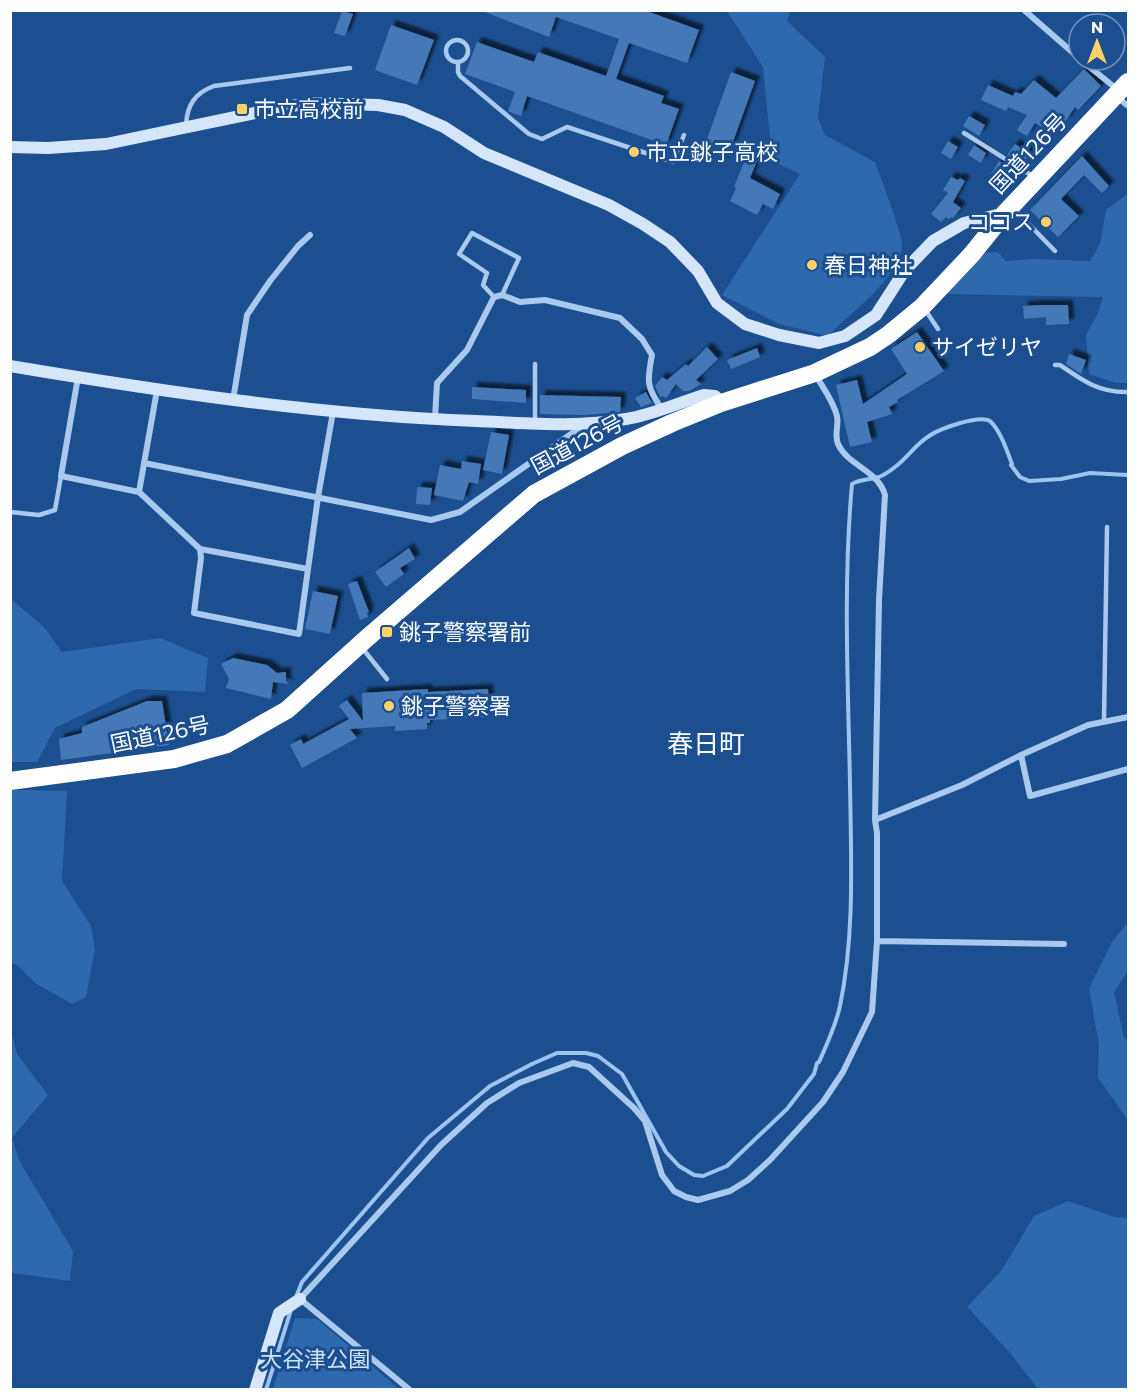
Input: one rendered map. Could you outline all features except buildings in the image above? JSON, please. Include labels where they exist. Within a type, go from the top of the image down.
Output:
[{"type":"highway","name":"国道126号","points":[[10,781],[174,759],[227,744],[287,710],[359,644],[534,494],[622,446],[721,403],[815,373],[870,347],[888,335],[922,307],[972,254],[1008,209],[1036,179],[1123,94]]},
{"type":"street","points":[[1028,12],[1067,47]]},
{"type":"street","points":[[1096,72],[1123,94]]},
{"type":"street","points":[[10,147],[48,148],[106,144],[310,103],[378,105],[412,112],[444,128],[484,153],[609,206],[643,224],[670,242],[698,271],[717,303],[745,324],[779,335],[819,343],[845,336],[876,315],[905,270],[933,241],[964,223],[1008,209]]},
{"type":"street","points":[[233,401],[247,315],[270,281],[298,246],[310,235]]},
{"type":"street","points":[[435,419],[436,383],[467,350],[494,297],[502,295],[520,302],[545,300],[620,318],[642,339],[652,355],[647,380],[653,398],[662,409]]},
{"type":"street","points":[[10,366],[233,401],[333,412],[435,419],[584,425],[627,419],[704,394],[715,396],[721,403]]},
{"type":"street","points":[[255,1389],[279,1313],[300,1299],[441,1145],[486,1103],[519,1083],[573,1063],[589,1067],[645,1121],[662,1175],[674,1191],[698,1200],[730,1191],[748,1180],[823,1102],[843,1072],[872,1012],[877,941],[875,820],[879,600],[885,495],[882,486],[873,474],[847,455],[838,444],[836,435],[838,418],[831,399],[815,373]]},
{"type":"street","points":[[78,377],[61,476],[139,492],[200,549],[308,569]]},
{"type":"street","points":[[139,492],[157,390]]},
{"type":"street","points":[[200,549],[201,558],[194,613],[299,634],[318,497],[333,412]]},
{"type":"street","points":[[144,463],[431,520],[460,512],[584,425]]},
{"type":"street","points":[[875,820],[962,785],[1088,725],[1128,717]]},
{"type":"street","points":[[1021,755],[1030,796],[1128,769]]},
{"type":"street","points":[[877,941],[1064,944]]},
{"type":"street","points":[[300,1299],[410,1389]]},
{"type":"lane","points":[[455,39],[464,42],[468,49],[466,58],[458,62],[449,60],[445,52],[448,44],[455,39]]},
{"type":"lane","points":[[458,62],[460,76],[529,134],[542,139],[567,127],[673,162],[684,135]]},
{"type":"lane","points":[[186,128],[186,112],[192,102],[202,91],[214,86],[350,68]]},
{"type":"lane","points":[[964,133],[1036,179]]},
{"type":"lane","points":[[1008,209],[1055,251]]},
{"type":"lane","points":[[494,297],[483,285],[487,273],[459,254],[472,233],[519,258],[502,295]]},
{"type":"lane","points":[[922,307],[938,329]]},
{"type":"lane","points":[[535,364],[535,423]]},
{"type":"lane","points":[[1055,365],[1060,365],[1097,388],[1128,392]]},
{"type":"lane","points":[[10,512],[39,515],[55,510],[61,476]]},
{"type":"lane","points":[[1104,722],[1107,527]]},
{"type":"lane","points":[[359,644],[387,680]]},
{"type":"green space","points":[[727,11],[790,11],[787,21],[825,57],[818,118],[825,135],[875,162],[898,227],[902,245],[893,270],[873,294],[828,336],[779,324],[722,295],[800,174],[768,159],[771,149],[763,67]]},
{"type":"green space","points":[[1128,193],[1128,383],[1116,383],[1089,374],[1086,335],[1098,313],[1103,297],[941,294],[983,253],[998,252],[1006,261],[1035,259],[1090,261],[1100,244],[1106,210]]},
{"type":"green space","points":[[10,598],[45,628],[62,652],[160,638],[208,658],[205,692],[136,689],[55,728],[37,762],[11,762]]},
{"type":"green space","points":[[13,790],[67,791],[62,881],[91,926],[95,949],[86,997],[72,1004],[35,983],[17,965],[11,963],[10,792]]},
{"type":"green space","points":[[1128,923],[1128,971],[1114,992],[1124,1038],[1128,1040],[1128,1120],[1098,1078],[1099,1045],[1089,988],[1113,940]]},
{"type":"green space","points":[[10,1026],[17,1054],[48,1095],[12,1138],[20,1162],[73,1251],[70,1281],[13,1273],[11,1269]]},
{"type":"green space","points":[[1068,1201],[1115,1217],[1128,1218],[1128,1389],[1038,1389],[1011,1354],[967,1307],[1002,1270],[1034,1216]]},
{"type":"green space","name":"大谷津公園","points":[[295,1318],[317,1319],[399,1389],[273,1389]]},
{"type":"waterway","points":[[296,1297],[302,1282],[428,1138],[490,1086],[557,1053],[586,1053],[598,1056],[622,1074],[666,1152],[679,1166],[694,1175],[703,1176],[727,1166],[787,1109],[814,1074],[831,1034],[840,1006],[848,951],[851,868],[847,596],[852,484],[887,473],[924,439],[934,433],[960,423],[979,419],[991,422],[995,426],[1011,465],[1020,477],[1029,481],[1061,479],[1090,473],[1128,475]]},
{"type":"waterway","points":[[266,1390],[291,1310]]},
{"type":"place","name":"市立高校前","points":[[242,109]]},
{"type":"place","name":"市立銚子高校","points":[[634,152]]},
{"type":"place","name":"ココス","points":[[1046,222]]},
{"type":"place","name":"春日神社","points":[[812,265]]},
{"type":"place","name":"サイゼリヤ","points":[[920,347]]},
{"type":"place","name":"銚子警察署前","points":[[387,632]]},
{"type":"place","name":"銚子警察署","points":[[389,706]]},
{"type":"district","name":"春日町","points":[[706,744]]}]
